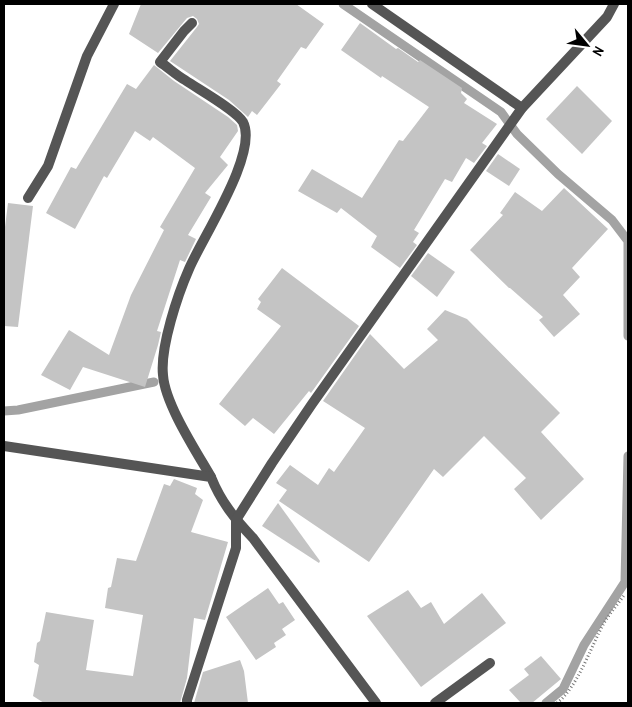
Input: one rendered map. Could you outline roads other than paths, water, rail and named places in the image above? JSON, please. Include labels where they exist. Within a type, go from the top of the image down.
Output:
[{"type":"street","points":[[28,198],[48,166],[87,56],[114,4]]},
{"type":"street","points":[[372,4],[522,108]]},
{"type":"street","points":[[187,703],[236,548],[236,520],[312,404],[522,108],[607,17],[614,4]]},
{"type":"street","points":[[192,23],[160,62],[243,122],[246,134],[240,166],[188,270],[169,329],[162,373],[165,388],[184,431],[219,497],[236,520],[253,538],[376,703]]},
{"type":"street","points":[[4,446],[210,477]]},
{"type":"street","points":[[435,703],[490,663]]},
{"type":"waterway","points":[[343,4],[501,112],[517,134],[558,174],[612,220],[628,241],[628,336]]},
{"type":"waterway","points":[[4,411],[18,410],[154,382]]},
{"type":"waterway","points":[[546,703],[563,689],[584,645],[625,582],[628,456]]}]
